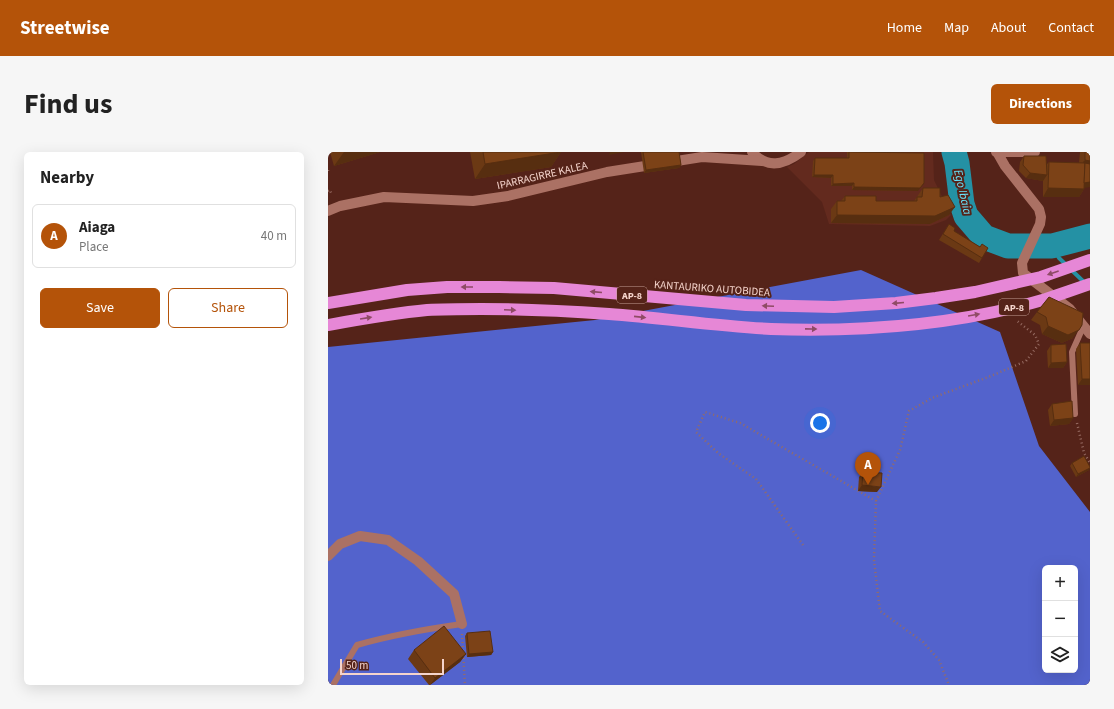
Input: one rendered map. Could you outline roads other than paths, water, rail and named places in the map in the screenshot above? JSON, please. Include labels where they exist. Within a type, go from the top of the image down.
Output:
[{"type":"highway","name":"KANTAURIKO AUTOBIDEA","points":[[328,303],[407,290],[455,287],[554,288],[711,303],[795,307],[834,307],[936,298],[1008,286],[1041,277],[1090,260]]},
{"type":"highway","name":"AP-8","points":[[328,325],[399,313],[429,310],[467,309],[611,314],[707,324],[770,328],[829,329],[893,326],[975,315],[1047,298],[1090,284]]},
{"type":"street","points":[[731,159],[741,152]]},
{"type":"street","points":[[752,152],[762,161]]},
{"type":"street","name":"IPARRAGIRRE KALEA","points":[[328,211],[340,206],[384,197],[473,201],[508,196],[607,172],[706,154],[731,159],[780,164],[801,152]]},
{"type":"street","points":[[1035,152],[997,152],[1005,166],[1039,209],[1041,217],[1040,224],[1033,241],[1022,263],[1023,273],[1070,309],[1090,334]]},
{"type":"street","points":[[328,556],[340,544],[360,536],[388,540],[418,561],[454,594],[462,624]]},
{"type":"lane","points":[[1075,414],[1072,352],[1084,325]]},
{"type":"lane","points":[[333,685],[357,645],[385,637],[420,630],[462,624]]},
{"type":"waterway","name":"Ego Ibaia","points":[[954,152],[957,163],[962,204],[966,216],[984,237],[1008,246],[1052,246],[1090,236]]},
{"type":"waterway","points":[[1052,246],[1059,258],[1085,283]]},
{"type":"place","name":"Aiaga","points":[[868,485]]}]
